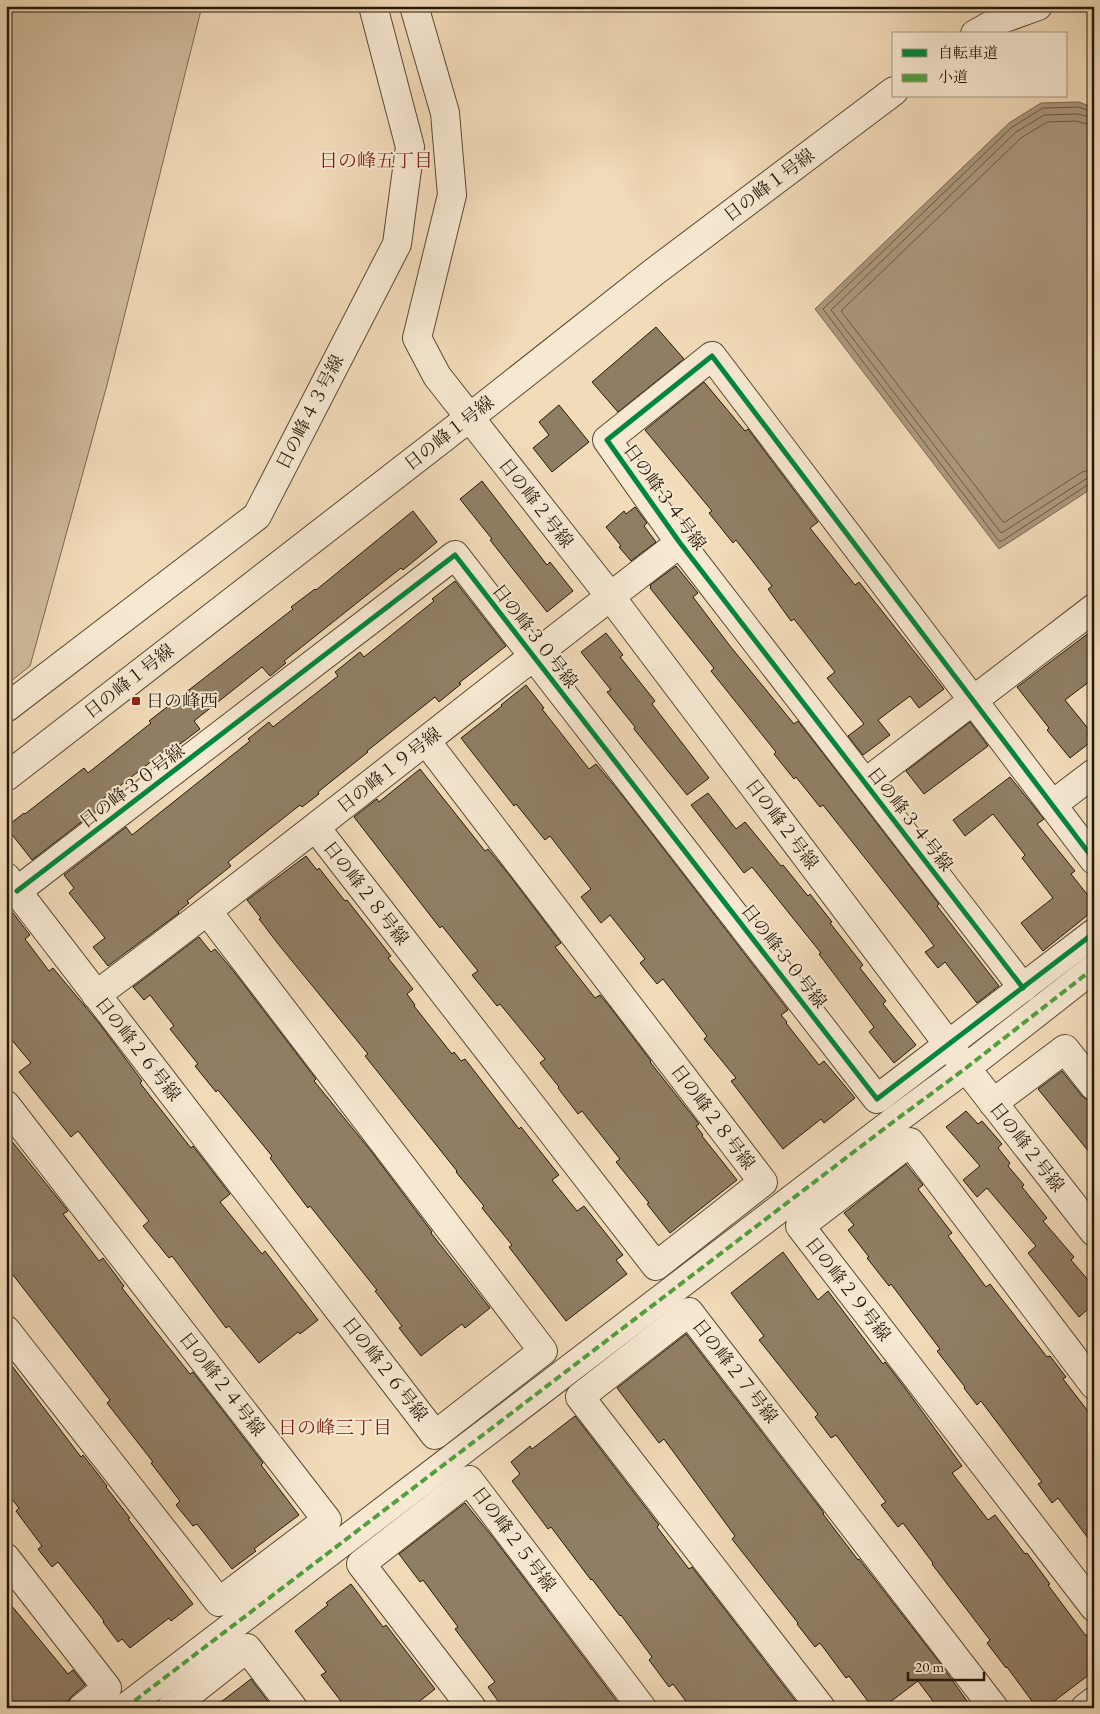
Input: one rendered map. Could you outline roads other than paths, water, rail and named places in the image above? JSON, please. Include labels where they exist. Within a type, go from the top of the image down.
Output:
[{"type":"street","name":"日の峰４３号線","points":[[6,708],[257,516],[396,244],[410,147],[373,6]]},
{"type":"street","name":"日の峰２号線","points":[[414,6],[445,113],[452,195],[418,338],[437,376],[610,596],[966,1068],[1094,1232]]},
{"type":"street","points":[[979,32],[1002,19],[1038,6]]},
{"type":"street","name":"日の峰１号線","points":[[6,777],[470,418],[654,272],[892,93]]},
{"type":"street","name":"日の峰３４号線","points":[[1023,988],[680,543],[607,440],[712,356],[1094,860]]},
{"type":"street","name":"日の峰１９号線","points":[[96,995],[208,912],[680,543]]},
{"type":"street","name":"日の峰３０号線","points":[[12,884],[455,555],[877,1099],[949,1044]]},
{"type":"street","points":[[865,783],[1094,608]]},
{"type":"street","name":"日の峰２８号線","points":[[316,828],[656,1266],[763,1182],[426,741]]},
{"type":"street","points":[[1052,805],[1094,773]]},
{"type":"street","name":"日の峰２６号線","points":[[12,884],[436,1434],[543,1351],[208,912]]},
{"type":"street","points":[[949,1044],[1094,933]]},
{"type":"street","points":[[125,1708],[966,1068],[1094,968]]},
{"type":"street","points":[[993,1103],[1065,1049],[1094,1086]]},
{"type":"street","name":"日の峰２４号線","points":[[6,1105],[327,1520],[218,1602],[6,1330]]},
{"type":"street","name":"日の峰２９号線","points":[[1094,1385],[910,1142],[800,1226],[1094,1607]]},
{"type":"street","name":"日の峰２７号線","points":[[821,1708],[580,1397],[689,1312],[994,1708]]},
{"type":"street","name":"日の峰２５号線","points":[[472,1708],[361,1564],[469,1480],[642,1708]]},
{"type":"street","points":[[6,1558],[107,1688],[82,1708]]},
{"type":"street","points":[[171,1708],[247,1648],[293,1708]]},
{"type":"street","points":[[1085,1708],[1094,1701]]},
{"type":"water","points":[[1079,102],[1094,108],[1094,487],[999,549],[815,309],[1009,123],[1041,103]]},
{"type":"place","name":"日の峰西","points":[[136,701]]},
{"type":"district","name":"日の峰五丁目","points":[[376,160]]},
{"type":"district","name":"日の峰三丁目","points":[[335,1427]]}]
